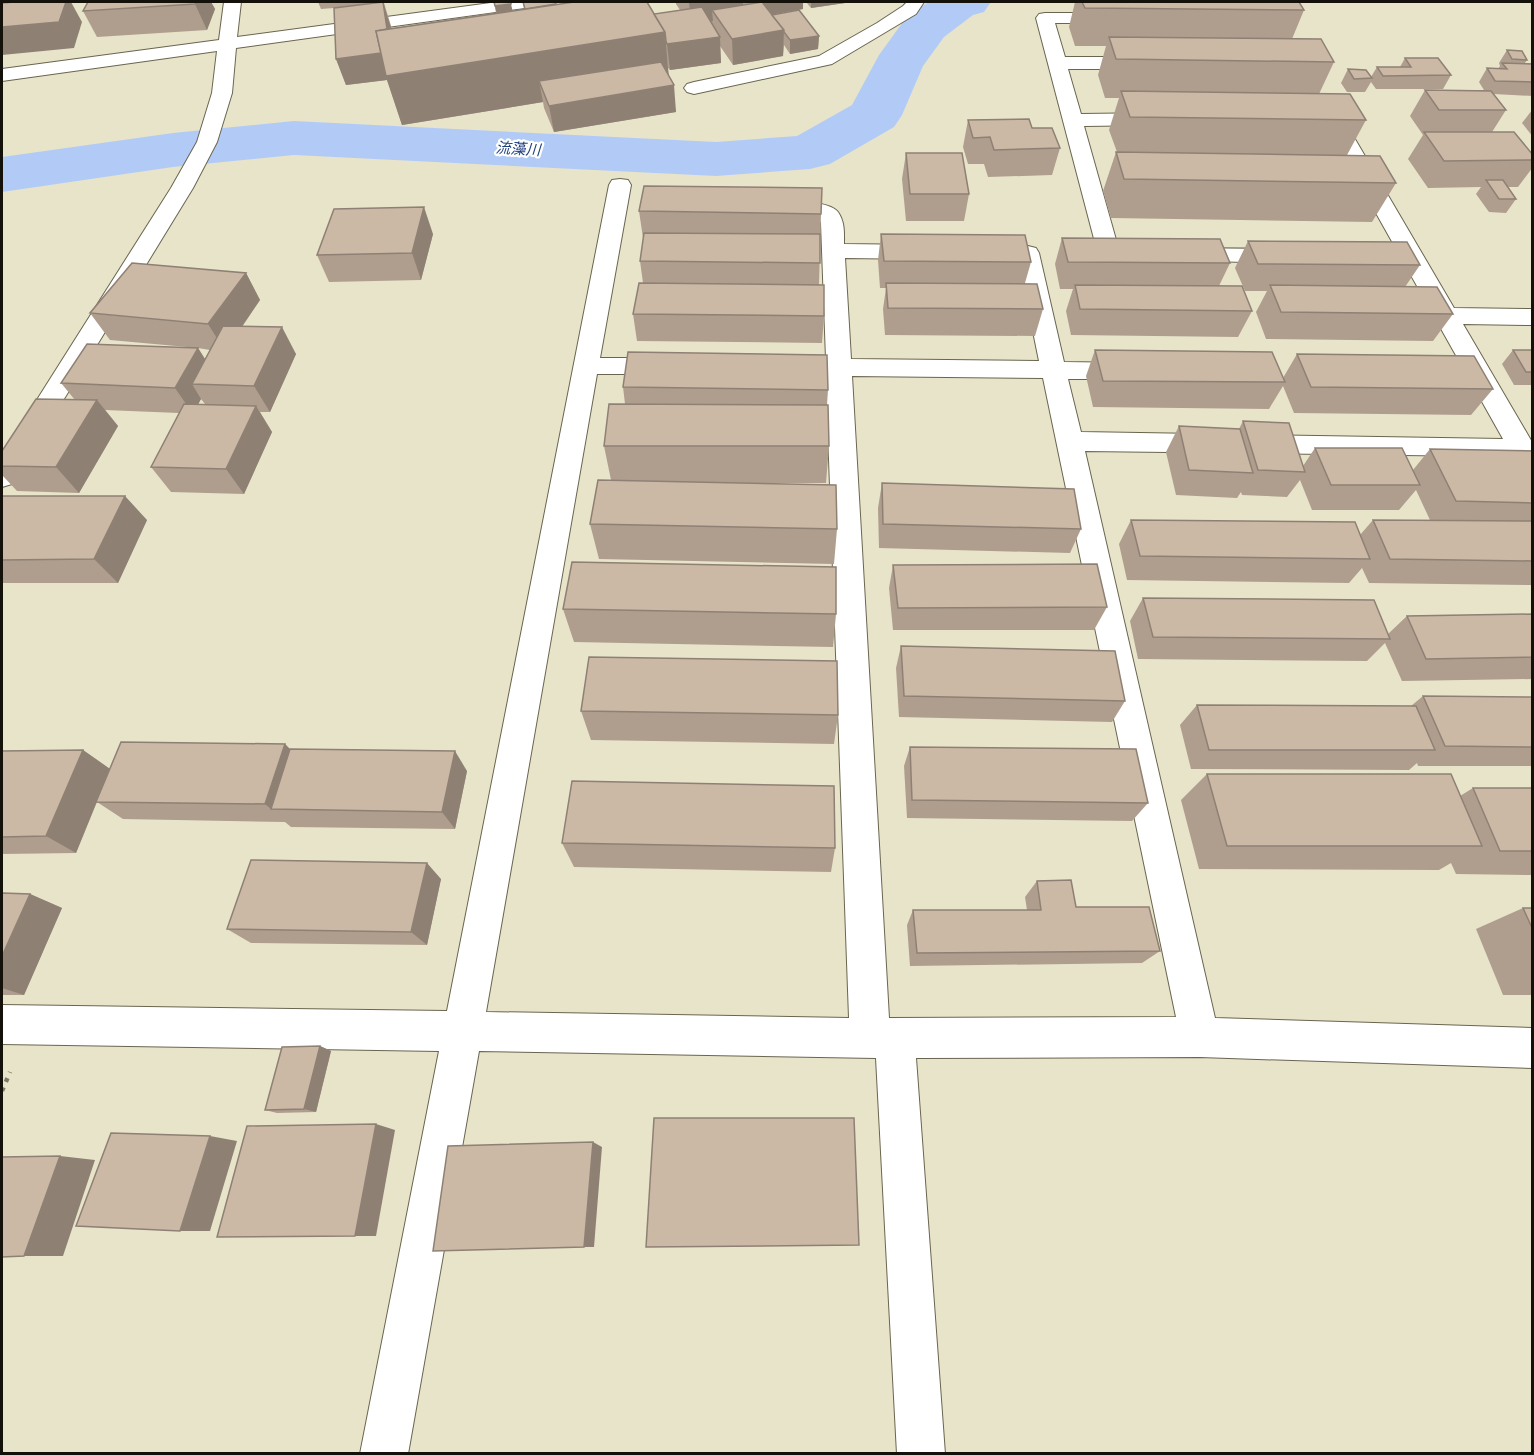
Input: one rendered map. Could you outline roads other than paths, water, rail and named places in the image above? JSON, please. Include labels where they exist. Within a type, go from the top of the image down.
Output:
[{"type":"street","points":[[2,477],[182,188],[207,142],[222,93],[232,2]]},
{"type":"street","points":[[2,75],[532,2]]},
{"type":"street","points":[[693,88],[825,60],[884,27],[910,10],[915,2]]},
{"type":"street","points":[[1109,254],[1045,18],[1138,18]]},
{"type":"street","points":[[1058,63],[1160,63]]},
{"type":"street","points":[[1318,91],[1334,119],[1360,183],[1413,257],[1447,316],[1469,375],[1528,457]]},
{"type":"street","points":[[1072,120],[1179,119]]},
{"type":"street","points":[[1310,119],[1334,119]]},
{"type":"street","points":[[1089,182],[1113,182]]},
{"type":"street","points":[[384,1454],[587,366],[626,198]]},
{"type":"street","points":[[756,207],[814,209],[828,214],[832,223],[839,368],[883,1038],[921,1454]]},
{"type":"street","points":[[833,251],[948,252]]},
{"type":"street","points":[[1028,253],[1200,1037]]},
{"type":"street","points":[[1086,254],[1132,254]]},
{"type":"street","points":[[1156,255],[1308,256]]},
{"type":"street","points":[[1390,257],[1413,257]]},
{"type":"street","points":[[1447,316],[1533,317]]},
{"type":"street","points":[[587,366],[695,366]]},
{"type":"street","points":[[791,367],[1161,371]]},
{"type":"street","points":[[1070,441],[1479,446],[1528,457]]},
{"type":"street","points":[[2,1023],[463,1033],[883,1038],[1200,1037],[1533,1047]]},
{"type":"waterway","name":"流藻川","points":[[2,175],[173,150],[294,138],[716,159],[810,152],[875,115],[897,66],[926,26],[956,5],[967,2]]}]
